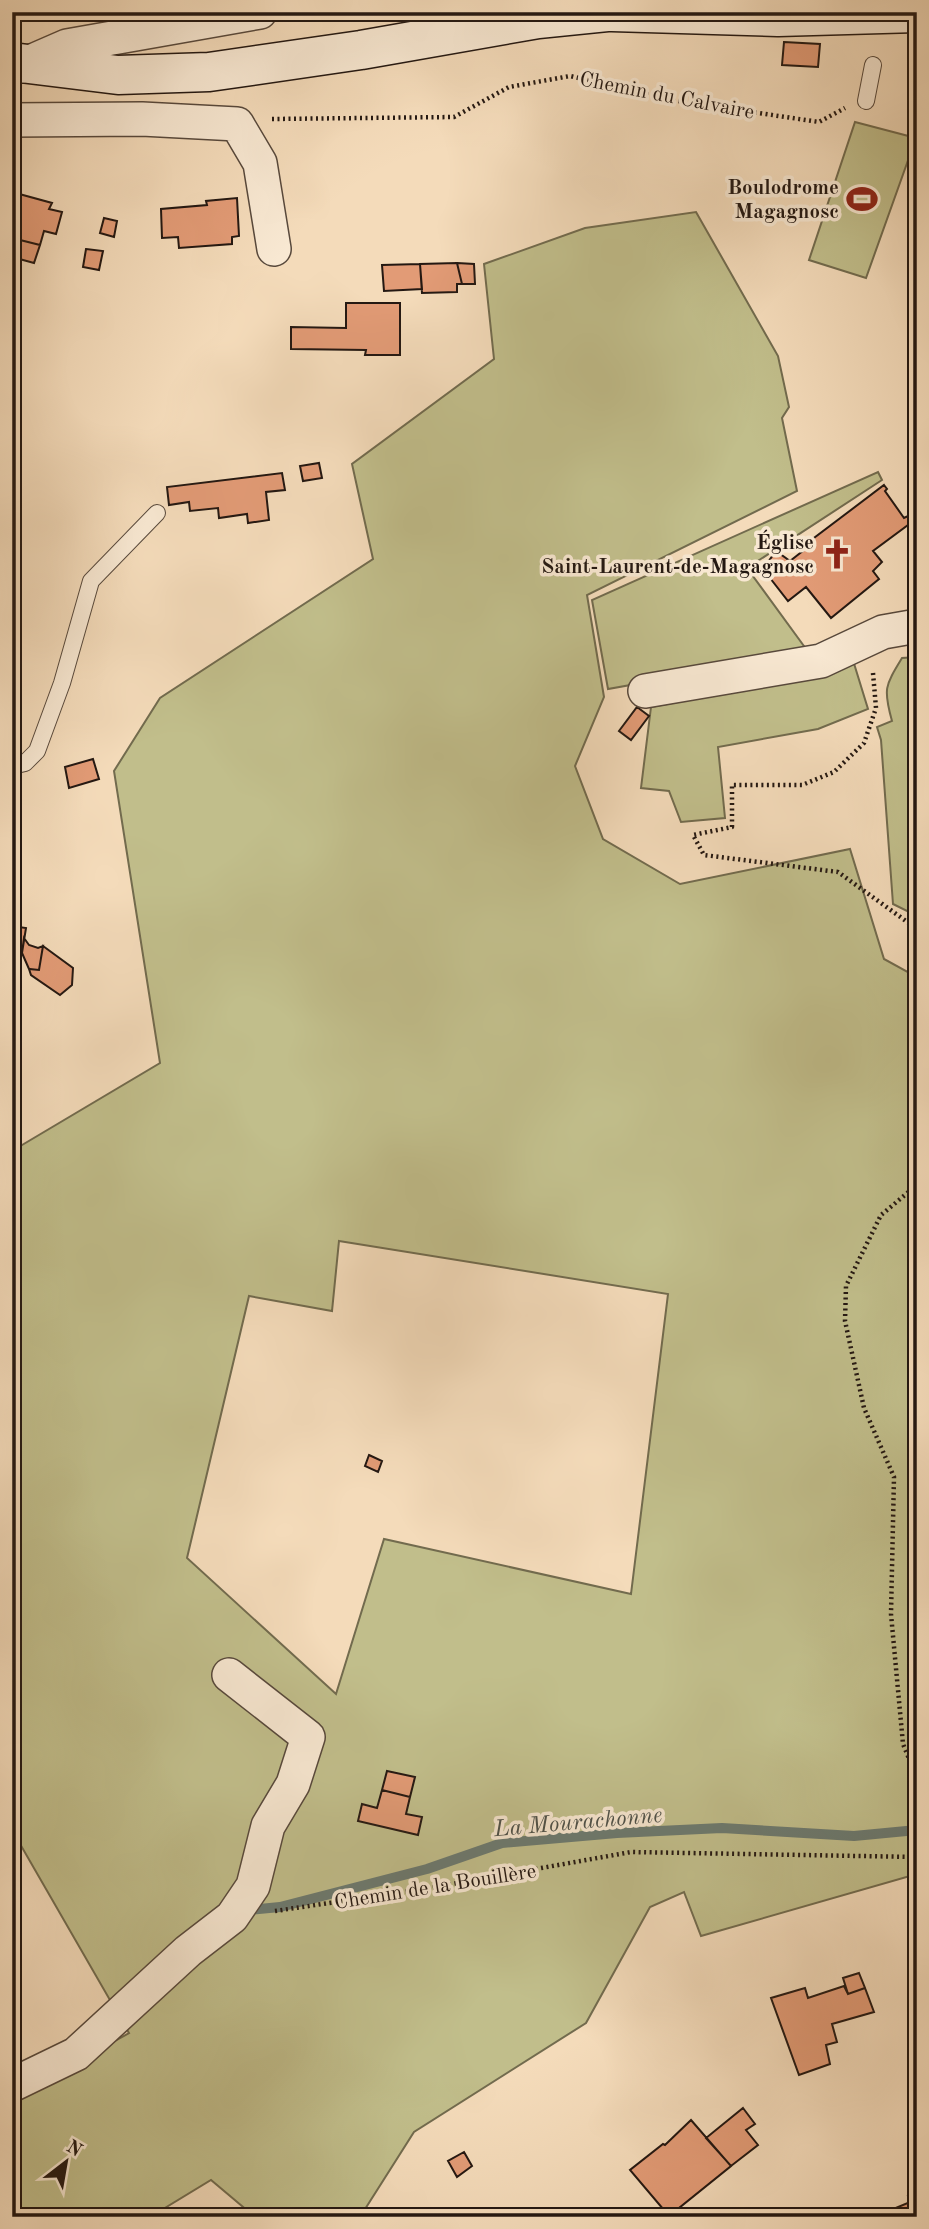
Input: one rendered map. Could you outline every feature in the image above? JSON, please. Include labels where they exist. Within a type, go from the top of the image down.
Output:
[{"type":"main road","points":[[18,65],[118,75],[209,72],[361,50],[538,19],[609,12],[778,17],[917,13]]},
{"type":"street","points":[[18,65],[66,46],[260,12]]},
{"type":"street","points":[[12,120],[142,119],[237,124],[260,163],[274,249]]},
{"type":"street","points":[[645,691],[821,661],[883,632],[917,626]]},
{"type":"street","points":[[12,2085],[76,2054],[188,1951],[232,1917],[253,1886],[268,1826],[293,1784],[308,1737],[229,1675]]},
{"type":"lane","points":[[866,101],[873,65]]},
{"type":"lane","points":[[12,766],[25,763],[37,751],[62,683],[90,580],[157,513]]},
{"type":"path","name":"Chemin du Calvaire","points":[[237,124],[251,119],[454,117],[509,87],[570,76],[678,102],[819,122],[849,106],[873,65]]},
{"type":"path","points":[[872,668],[876,708],[864,743],[834,772],[802,785],[732,785],[732,827],[693,835],[704,855],[838,872],[917,929]]},
{"type":"path","points":[[917,1185],[881,1215],[846,1286],[845,1321],[864,1408],[894,1477],[891,1614],[903,1744],[917,1778]]},
{"type":"path","name":"Chemin de la Bouillère","points":[[232,1917],[424,1889],[631,1852],[917,1857]]},
{"type":"shaded area","name":"Boulodrome Magagnosc","points":[[855,122],[916,138],[866,278],[809,260]]},
{"type":"shaded area","points":[[696,212],[778,356],[789,407],[782,418],[797,491],[587,595],[604,697],[575,766],[603,839],[680,884],[850,849],[884,959],[917,977],[917,1874],[701,1936],[684,1892],[650,1907],[586,2023],[414,2132],[360,2217],[255,2217],[211,2180],[150,2217],[12,2217],[12,2098],[129,2033],[12,1830],[12,1151],[160,1063],[114,771],[160,698],[373,559],[352,464],[494,359],[484,264],[585,228]],"holes":[[[339,1241],[668,1294],[631,1594],[384,1539],[336,1694],[187,1558],[249,1296],[332,1311]]]},
{"type":"shaded area","points":[[878,472],[882,480],[747,568],[809,653],[608,689],[592,600]]},
{"type":"shaded area","points":[[852,657],[868,709],[818,729],[718,747],[725,818],[681,822],[669,791],[641,788],[651,707],[801,679]]},
{"type":"shaded area","points":[[917,657],[917,916],[893,904],[881,740],[877,727],[892,721],[887,688],[896,667],[902,658]]},
{"type":"building","points":[[784,42],[820,44],[818,67],[782,65]]},
{"type":"building","points":[[12,192],[52,203],[49,209],[62,212],[56,234],[44,231],[40,245],[12,238]]},
{"type":"building","points":[[237,198],[239,236],[232,237],[232,244],[179,248],[178,237],[162,238],[161,209],[207,205],[206,201]]},
{"type":"building","points":[[104,218],[117,221],[114,237],[100,233]]},
{"type":"building","points":[[12,238],[40,245],[34,263],[12,257]]},
{"type":"building","points":[[86,249],[103,251],[99,270],[83,267]]},
{"type":"building","points":[[457,263],[474,264],[475,284],[462,284]]},
{"type":"building","points":[[457,263],[462,284],[457,284],[457,292],[422,293],[420,264]]},
{"type":"building","points":[[420,264],[422,289],[384,291],[382,265]]},
{"type":"building","points":[[346,303],[400,303],[400,355],[365,355],[366,350],[291,349],[291,327],[346,328]]},
{"type":"building","points":[[319,463],[322,478],[303,481],[300,466]]},
{"type":"building","points":[[282,473],[285,490],[266,492],[269,520],[248,523],[247,514],[219,518],[218,508],[190,511],[189,502],[169,505],[167,487]]},
{"type":"building","name":"Église Saint-Laurent-de-Magagnosc","points":[[884,485],[887,489],[885,491],[904,518],[908,516],[912,522],[873,551],[882,562],[873,571],[879,579],[831,618],[806,587],[788,601],[763,569],[776,551],[790,561],[804,550],[802,547]]},
{"type":"building","points":[[637,707],[649,716],[631,740],[619,731]]},
{"type":"building","points":[[93,759],[99,779],[69,788],[65,767]]},
{"type":"building","points":[[12,926],[26,928],[22,953],[12,952]]},
{"type":"building","points":[[24,938],[29,945],[38,948],[43,946],[39,970],[29,969],[22,953]]},
{"type":"building","points":[[43,946],[73,968],[72,985],[60,995],[31,975],[29,969],[39,970]]},
{"type":"building","points":[[369,1455],[382,1461],[378,1472],[365,1466]]},
{"type":"building","points":[[387,1771],[415,1777],[410,1797],[382,1790]]},
{"type":"building","points":[[382,1790],[410,1797],[406,1814],[422,1817],[418,1835],[358,1821],[362,1804],[377,1808]]},
{"type":"building","points":[[859,1973],[865,1988],[848,1994],[843,1978]]},
{"type":"building","points":[[844,1986],[848,1994],[865,1988],[874,2012],[832,2024],[837,2042],[826,2045],[830,2064],[799,2075],[771,1998],[805,1988],[808,1998]]},
{"type":"building","points":[[743,2108],[755,2124],[746,2130],[758,2145],[731,2166],[706,2138]]},
{"type":"building","points":[[691,2120],[731,2166],[669,2216],[630,2170],[665,2145]]},
{"type":"building","points":[[464,2152],[472,2166],[457,2177],[448,2161]]},
{"type":"building","points":[[917,2193],[917,2211],[914,2212],[908,2196]]},
{"type":"building","points":[[910,2202],[914,2212],[917,2211],[917,2217],[874,2217]]},
{"type":"building","points":[[870,2210],[873,2217],[854,2217]]},
{"type":"waterway","name":"La Mourachonne","points":[[250,1910],[280,1907],[427,1869],[502,1843],[617,1833],[722,1828],[854,1836],[917,1830]]},
{"type":"place","name":"Boulodrome Magagnosc","points":[[862,199]]},
{"type":"place","name":"Église Saint-Laurent-de-Magagnosc","points":[[837,554]]}]
